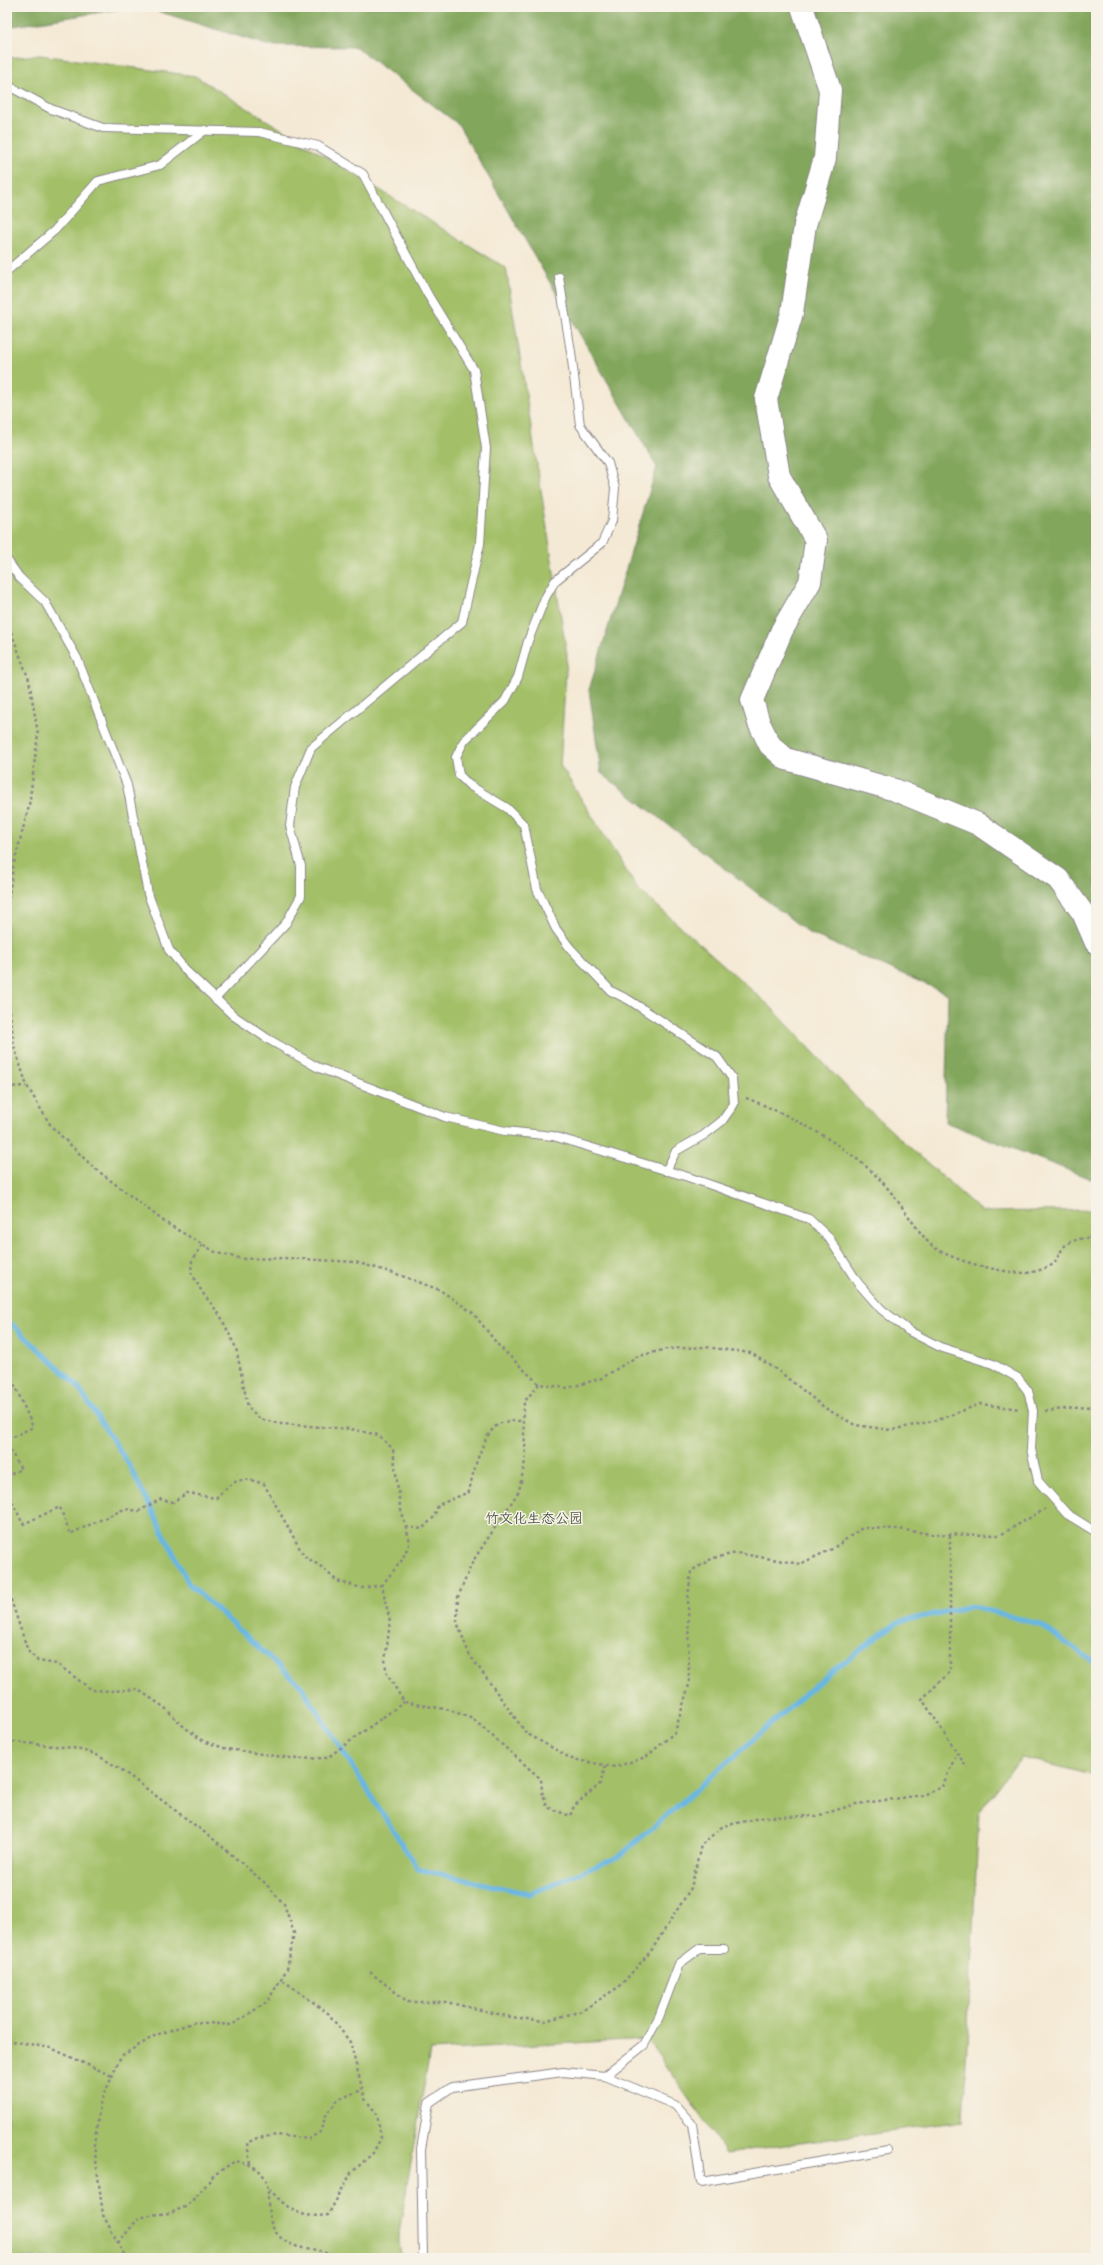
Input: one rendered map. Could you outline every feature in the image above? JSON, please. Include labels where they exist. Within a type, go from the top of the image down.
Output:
[{"type":"street","points":[[802,7],[830,90],[825,158],[805,225],[792,314],[766,399],[779,476],[816,540],[810,582],[782,630],[752,700],[754,708],[770,745],[786,759],[895,790],[978,824],[1058,879],[1083,913],[1096,943]]},
{"type":"lane","points":[[7,85],[51,109],[103,128],[259,132],[318,146],[363,174],[428,295],[474,370],[486,448],[480,544],[462,622],[311,748],[295,787],[290,826],[301,866],[302,896],[286,923],[215,999]]},
{"type":"lane","points":[[7,271],[55,230],[98,181],[160,165],[205,130]]},
{"type":"lane","points":[[559,277],[571,352],[580,425],[608,464],[615,488],[612,521],[602,543],[555,581],[545,598],[528,641],[518,677],[504,701],[464,741],[456,757],[459,775],[470,785],[507,808],[524,825],[537,889],[556,929],[570,948],[611,991],[629,1000],[717,1057],[732,1078],[734,1104],[722,1122],[704,1135],[676,1151],[666,1171]]},
{"type":"lane","points":[[7,560],[19,576],[45,602],[77,658],[127,785],[148,894],[169,950],[188,973],[234,1016],[268,1039],[317,1067],[445,1117],[505,1131],[553,1136],[666,1171],[688,1176],[809,1219],[829,1238],[858,1283],[881,1309],[909,1331],[940,1347],[994,1364],[1018,1378],[1028,1391],[1033,1411],[1031,1449],[1038,1481],[1067,1514],[1096,1532]]},
{"type":"lane","points":[[605,2076],[644,2045],[659,2017],[679,1964],[699,1949],[724,1949]]},
{"type":"lane","points":[[423,2258],[421,2149],[429,2104],[452,2087],[563,2072],[605,2076],[675,2105],[692,2124],[701,2182],[887,2150]]},
{"type":"path","points":[[7,621],[29,680],[38,734],[29,806],[13,867],[8,903],[7,956]]},
{"type":"path","points":[[7,987],[14,1046],[27,1086],[51,1126],[93,1167],[166,1223],[217,1253],[243,1259],[284,1258],[355,1262],[394,1273],[440,1290],[473,1313],[499,1346],[539,1384],[568,1388],[602,1378],[636,1357],[666,1349],[705,1348],[751,1353],[792,1381],[825,1408],[855,1424],[891,1430],[938,1420],[980,1404],[1033,1411],[1096,1406]]},
{"type":"path","points":[[7,1087],[27,1086]]},
{"type":"path","points":[[733,1092],[784,1114],[831,1140],[869,1169],[897,1197],[929,1244],[959,1260],[987,1268],[1026,1274],[1052,1265],[1066,1244],[1085,1237],[1096,1238]]},
{"type":"path","points":[[7,1491],[23,1524],[60,1507],[70,1534],[124,1509],[139,1511],[159,1500],[173,1502],[187,1493],[216,1498],[231,1483],[248,1478],[264,1484],[304,1556],[320,1566],[337,1581],[362,1588],[382,1585],[402,1560],[410,1542],[400,1506],[393,1449],[378,1436],[351,1430],[281,1424],[260,1419],[248,1407],[236,1348],[220,1315],[202,1292],[191,1272],[192,1260],[202,1245]]},
{"type":"path","points":[[7,1375],[12,1379],[33,1428],[7,1440]]},
{"type":"path","points":[[539,1384],[524,1402],[523,1421],[526,1456],[519,1491],[473,1561],[458,1598],[458,1622],[468,1654],[526,1732],[572,1759],[615,1767],[646,1757],[675,1732],[688,1685],[688,1598],[691,1571],[713,1558],[737,1553],[800,1564],[832,1549],[862,1528],[898,1529],[950,1535],[1000,1535],[1036,1513],[1057,1503]]},
{"type":"path","points":[[406,1527],[422,1529],[434,1517],[438,1505],[469,1492],[485,1442],[496,1426],[509,1420],[523,1421]]},
{"type":"path","points":[[7,1445],[21,1469],[7,1476]]},
{"type":"path","points":[[950,1535],[950,1672],[922,1698],[967,1768]]},
{"type":"path","points":[[382,1585],[390,1622],[385,1662],[387,1674],[404,1702]]},
{"type":"path","points":[[7,1588],[28,1651],[38,1661],[56,1664],[92,1690],[112,1691],[137,1689],[164,1707],[182,1725],[203,1741],[228,1749],[297,1759],[327,1758],[404,1702],[450,1710],[473,1720],[541,1779],[542,1792],[547,1807],[570,1816],[574,1806],[600,1784],[606,1765]]},
{"type":"path","points":[[7,1741],[73,1748],[95,1754],[139,1782],[265,1883],[284,1904],[294,1933],[288,1968],[267,2002],[232,2025],[195,2022],[156,2035],[120,2056],[100,2104],[94,2145],[102,2215],[126,2258]]},
{"type":"path","points":[[370,1972],[408,2002],[446,2002],[511,2018],[544,2022],[582,2011],[620,1986],[651,1951],[691,1888],[701,1845],[723,1826],[765,1817],[817,1816],[856,1804],[924,1795],[942,1788],[957,1753]]},
{"type":"path","points":[[118,2244],[138,2219],[150,2215],[170,2213],[185,2206],[219,2172],[235,2161],[250,2164],[264,2176],[269,2188],[288,2208],[311,2217],[328,2215],[351,2173],[373,2153],[381,2138],[377,2114],[365,2099],[350,2042],[328,2014],[281,1979]]},
{"type":"path","points":[[7,2040],[51,2048],[112,2076]]},
{"type":"path","points":[[250,2164],[247,2143],[257,2138],[277,2135],[309,2139],[320,2132],[326,2113],[340,2099],[351,2093],[362,2090]]},
{"type":"path","points":[[269,2188],[268,2217],[280,2236],[293,2245],[326,2251],[339,2258]]},
{"type":"green space","points":[[7,7],[134,7],[7,27]]},
{"type":"green space","points":[[144,7],[1096,7],[1096,1181],[945,1122],[948,994],[809,933],[601,773],[589,690],[657,467],[458,124],[356,47],[270,46]]},
{"type":"green space","name":"竹文化生态公园","points":[[40,55],[195,76],[506,268],[567,655],[560,765],[637,888],[772,1008],[865,1107],[982,1212],[1096,1210],[1096,1776],[1021,1757],[979,1813],[963,2121],[726,2153],[647,2039],[430,2051],[399,2232],[402,2258],[7,2258],[7,58]]},
{"type":"waterway","points":[[7,1320],[76,1384],[129,1465],[189,1584],[301,1686],[418,1869],[530,1894],[620,1856],[828,1674],[898,1622],[972,1606],[1041,1625],[1096,1664]]}]
